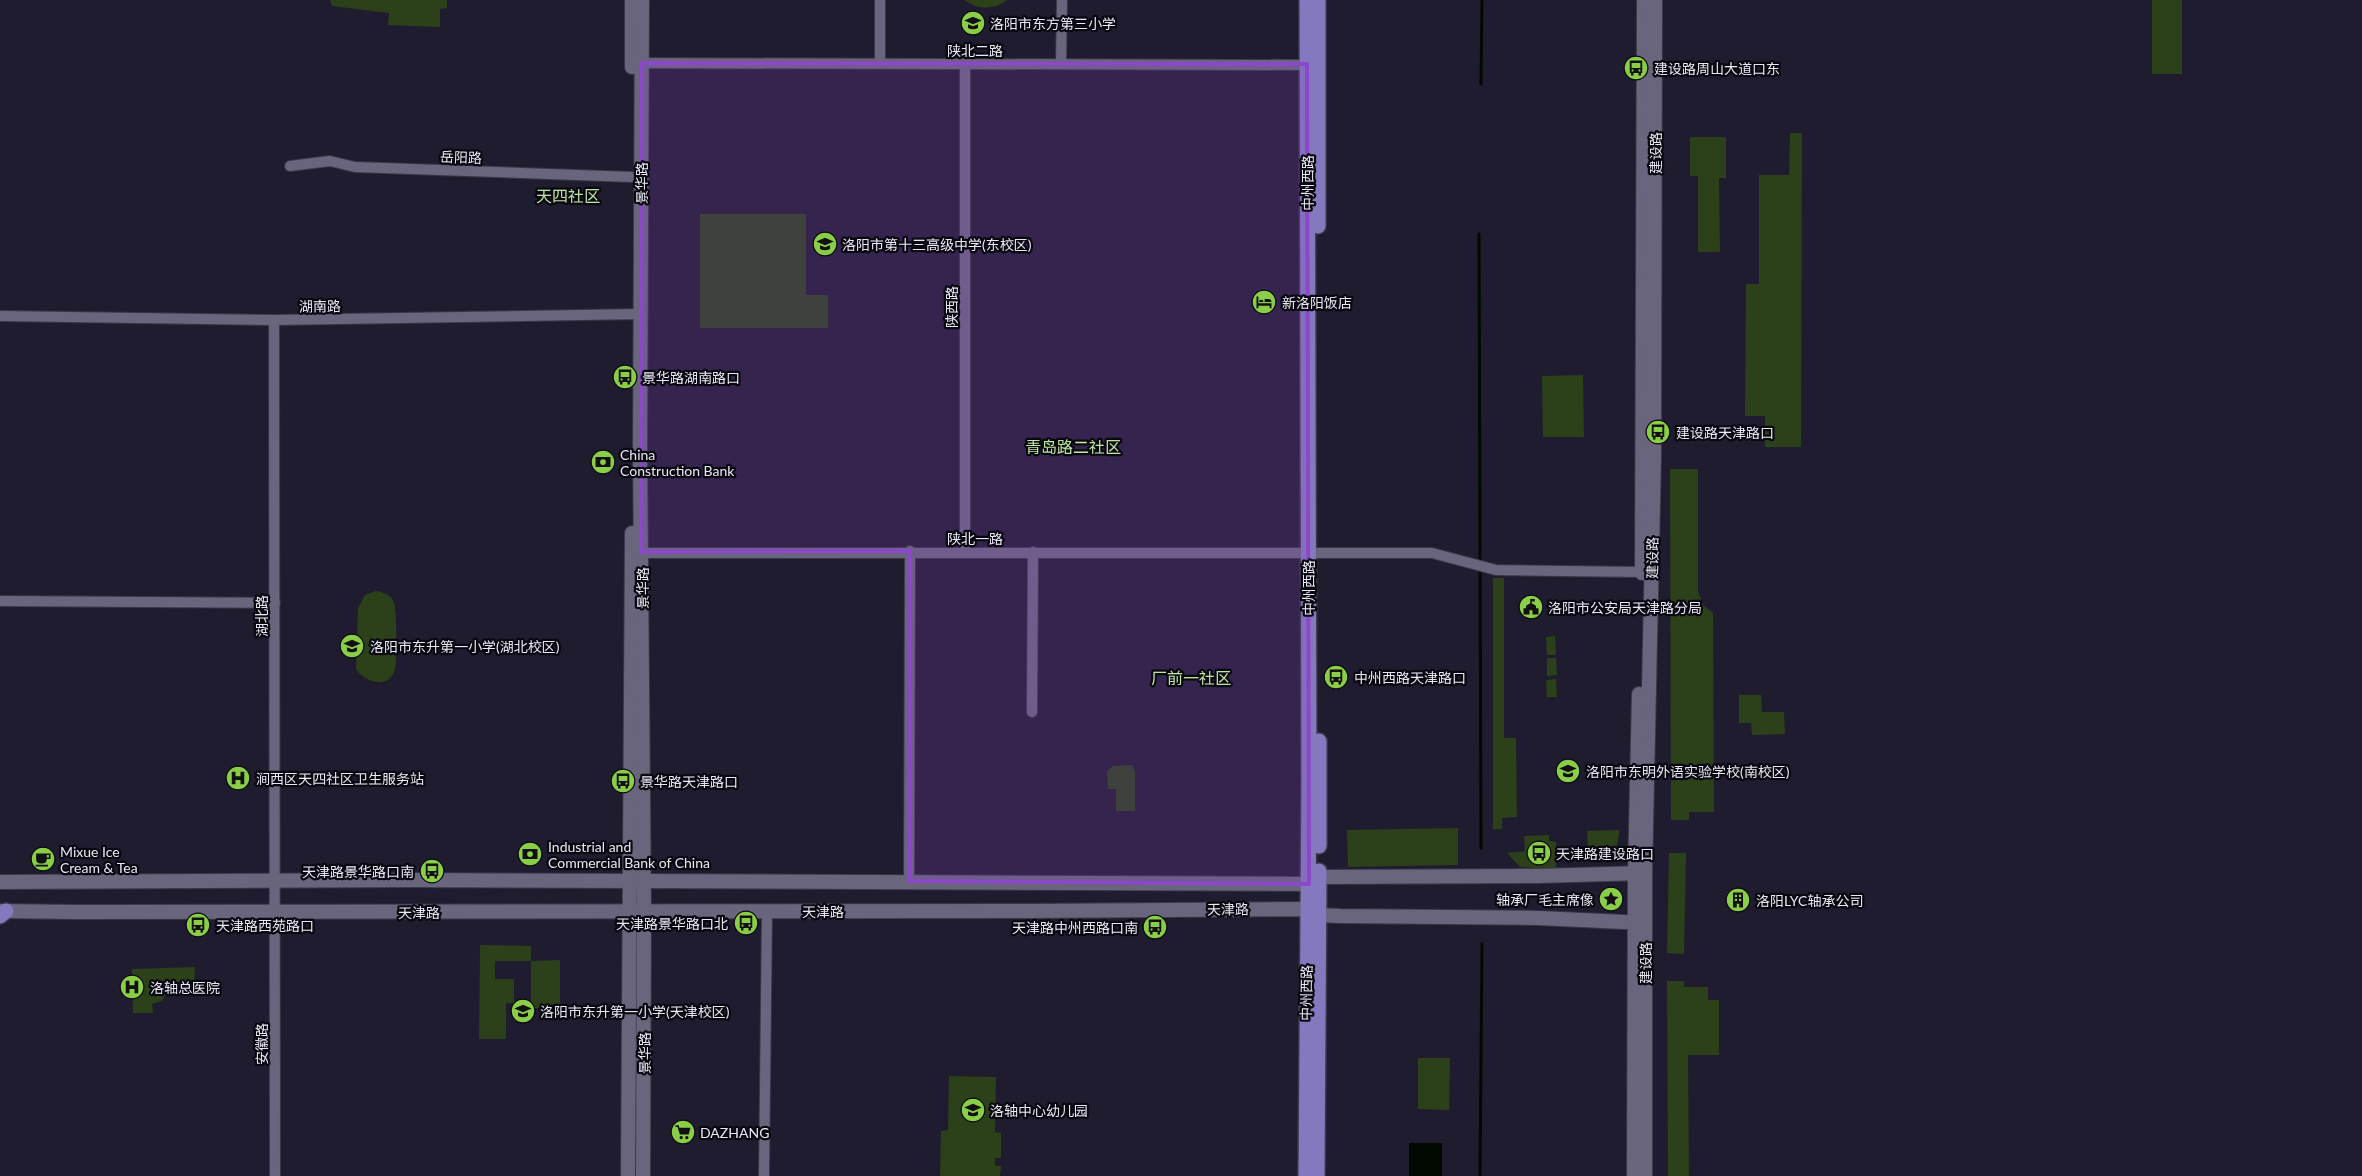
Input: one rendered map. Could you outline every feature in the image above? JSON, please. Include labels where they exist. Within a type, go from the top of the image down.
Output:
[{"type":"main road","name":"景华路","points":[[632,0],[637,63],[637,911],[643,1176]]},
{"type":"main road","name":"景华路","points":[[636,314],[632,177],[642,0]]},
{"type":"main road","name":"中州西路","points":[[1306,1176],[1314,880],[1312,64],[1307,0]]},
{"type":"main road","name":"中州西路","points":[[1312,64],[1318,0]]},
{"type":"main road","name":"建设路","points":[[1644,0],[1640,922],[1645,1176]]},
{"type":"main road","name":"建设路","points":[[1640,873],[1654,447],[1655,0]]},
{"type":"main road","name":"天津路","points":[[0,882],[1314,880],[1640,873]]},
{"type":"main road","name":"景华路","points":[[628,1176],[637,911]]},
{"type":"main road","name":"天津路","points":[[2,913],[637,911],[1313,912],[1640,922]]},
{"type":"main road","name":"中州西路","points":[[1313,912],[1317,1176]]},
{"type":"main road","name":"建设路","points":[[1634,1176],[1640,922]]},
{"type":"street","points":[[880,0],[880,63]]},
{"type":"street","points":[[1061,64],[1062,0]]},
{"type":"street","name":"陕北二路","points":[[637,63],[1312,64]]},
{"type":"street","name":"陕西路","points":[[965,551],[966,63]]},
{"type":"street","name":"岳阳路","points":[[290,166],[330,161],[355,167],[632,177]]},
{"type":"street","name":"湖南路","points":[[0,316],[274,320],[636,314]]},
{"type":"street","name":"湖北路","points":[[274,320],[274,912]]},
{"type":"street","points":[[909,881],[910,551]]},
{"type":"street","name":"陕北一路","points":[[637,553],[965,551],[1432,553],[1459,558],[1496,570],[1642,572]]},
{"type":"street","points":[[1032,712],[1033,552]]},
{"type":"street","points":[[0,601],[275,603]]},
{"type":"street","name":"安徽路","points":[[274,912],[275,1176]]},
{"type":"street","points":[[764,1176],[767,912]]},
{"type":"highlighted area","points":[[642,63],[1307,64],[1309,884],[909,881],[910,551],[641,552]]},
{"type":"green space","points":[[330,0],[447,0],[447,8],[440,9],[440,27],[388,25],[389,13],[332,6]]},
{"type":"green space","points":[[965,0],[1007,0],[997,6],[986,8],[975,6]]},
{"type":"green space","points":[[2152,0],[2182,0],[2182,74],[2152,74]]},
{"type":"green space","points":[[1790,133],[1802,133],[1801,447],[1765,447],[1765,416],[1745,416],[1746,284],[1759,284],[1759,175],[1789,175]]},
{"type":"green space","points":[[1690,137],[1726,137],[1726,178],[1719,178],[1720,252],[1698,252],[1698,176],[1690,176]]},
{"type":"green space","points":[[700,214],[806,214],[806,295],[828,295],[828,328],[700,328]]},
{"type":"green space","points":[[1583,375],[1584,437],[1543,437],[1542,376]]},
{"type":"green space","points":[[1670,469],[1698,469],[1698,591],[1703,605],[1713,613],[1714,812],[1689,812],[1689,820],[1671,820]]},
{"type":"green space","points":[[1493,578],[1504,578],[1504,738],[1516,738],[1517,817],[1502,818],[1502,829],[1493,829]]},
{"type":"green space","points":[[376,591],[390,596],[394,603],[396,616],[395,669],[392,676],[383,682],[371,681],[356,669],[358,608],[365,595]]},
{"type":"green space","points":[[1555,636],[1556,655],[1547,655],[1546,637]]},
{"type":"green space","points":[[1547,658],[1556,658],[1557,675],[1547,676]]},
{"type":"green space","points":[[1556,679],[1557,697],[1547,697],[1546,680]]},
{"type":"green space","points":[[1739,695],[1761,695],[1762,712],[1784,712],[1785,734],[1752,735],[1751,723],[1739,723]]},
{"type":"green space","points":[[1132,765],[1135,771],[1135,811],[1116,811],[1116,789],[1108,789],[1107,771],[1113,766]]},
{"type":"green space","points":[[1458,828],[1458,865],[1348,867],[1347,830]]},
{"type":"green space","points":[[1619,830],[1617,844],[1611,853],[1602,857],[1588,858],[1587,831]]},
{"type":"green space","points":[[1549,835],[1549,841],[1556,842],[1556,870],[1520,867],[1507,853],[1525,851],[1524,836]]},
{"type":"green space","points":[[1669,853],[1686,853],[1684,954],[1667,953]]},
{"type":"green space","points":[[480,945],[531,946],[531,961],[495,961],[495,979],[514,979],[514,1003],[506,1003],[506,1039],[479,1039]]},
{"type":"green space","points":[[560,960],[560,1008],[531,1008],[531,961]]},
{"type":"green space","points":[[195,967],[194,985],[170,986],[162,1001],[152,1004],[153,1013],[133,1013],[132,969]]},
{"type":"green space","points":[[1667,981],[1684,981],[1684,987],[1708,987],[1708,1000],[1719,1000],[1719,1055],[1688,1055],[1689,1176],[1668,1176]]},
{"type":"green space","points":[[1418,1058],[1450,1058],[1449,1110],[1418,1109]]},
{"type":"green space","points":[[949,1076],[996,1077],[995,1132],[1001,1133],[1001,1158],[995,1158],[995,1166],[1001,1166],[1000,1176],[940,1176],[941,1131],[948,1130]]},
{"type":"shaded area","points":[[1409,1143],[1442,1143],[1442,1176],[1409,1176]]},
{"type":"waterway","points":[[1481,84],[1482,0]]},
{"type":"waterway","points":[[1479,234],[1481,848]]},
{"type":"waterway","points":[[1480,1176],[1482,944]]},
{"type":"place","name":"洛阳市东方第三小学","points":[[973,23]]},
{"type":"place","name":"建设路周山大道口东","points":[[1636,68]]},
{"type":"place","name":"洛阳市第十三高级中学(东校区)","points":[[825,244]]},
{"type":"place","name":"新洛阳饭店","points":[[1264,302]]},
{"type":"place","name":"景华路湖南路口","points":[[625,377]]},
{"type":"place","name":"建设路天津路口","points":[[1658,432]]},
{"type":"place","name":"China Construction Bank","points":[[603,462]]},
{"type":"place","name":"洛阳市公安局天津路分局","points":[[1531,607]]},
{"type":"place","name":"洛阳市东升第一小学(湖北校区)","points":[[352,646]]},
{"type":"place","name":"中州西路天津路口","points":[[1336,677]]},
{"type":"place","name":"洛阳市东明外语实验学校(南校区)","points":[[1568,771]]},
{"type":"place","name":"涧西区天四社区卫生服务站","points":[[238,778]]},
{"type":"place","name":"景华路天津路口","points":[[623,781]]},
{"type":"place","name":"天津路建设路口","points":[[1539,853]]},
{"type":"place","name":"Industrial and Commercial Bank of China","points":[[530,854]]},
{"type":"place","name":"Mixue Ice Cream & Tea","points":[[43,859]]},
{"type":"place","name":"天津路景华路口南","points":[[432,871]]},
{"type":"place","name":"轴承厂毛主席像","points":[[1611,899]]},
{"type":"place","name":"洛阳LYC轴承公司","points":[[1738,900]]},
{"type":"place","name":"天津路景华路口北","points":[[746,923]]},
{"type":"place","name":"天津路西苑路口","points":[[198,925]]},
{"type":"place","name":"天津路中州西路口南","points":[[1155,927]]},
{"type":"place","name":"洛轴总医院","points":[[132,987]]},
{"type":"place","name":"洛阳市东升第一小学(天津校区)","points":[[523,1011]]},
{"type":"place","name":"洛轴中心幼儿园","points":[[973,1110]]},
{"type":"place","name":"DAZHANG","points":[[683,1132]]},
{"type":"district","name":"天四社区","points":[[568,195]]},
{"type":"district","name":"青岛路二社区","points":[[1073,446]]},
{"type":"district","name":"厂前一社区","points":[[1191,677]]}]
